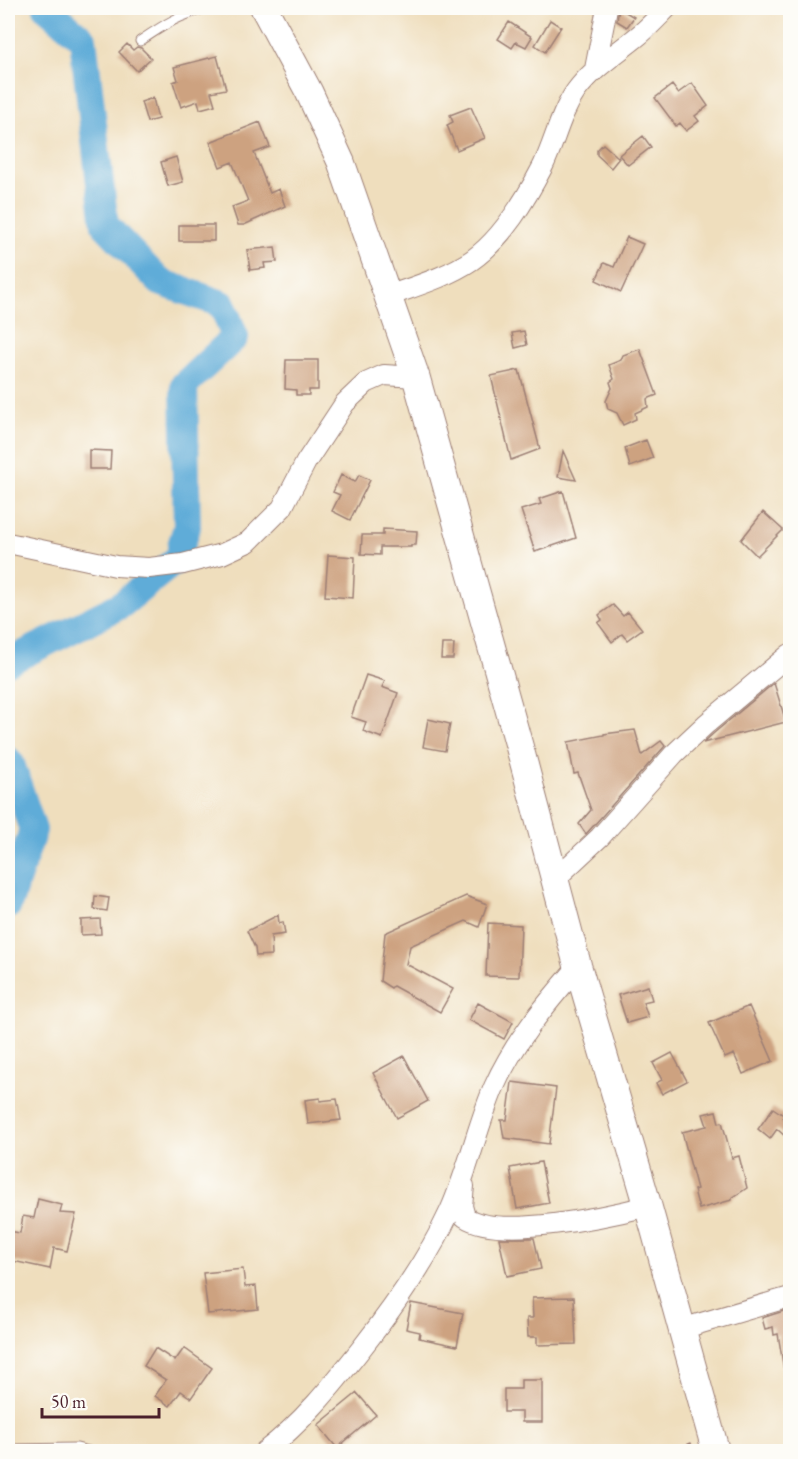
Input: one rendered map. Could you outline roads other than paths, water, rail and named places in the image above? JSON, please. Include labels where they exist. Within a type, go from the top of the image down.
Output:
[{"type":"main road","points":[[264,8],[309,92],[341,162],[416,377],[522,756],[578,968],[717,1452]]},
{"type":"street","points":[[595,69],[607,8]]},
{"type":"street","points":[[388,296],[442,276],[471,260],[492,243],[522,203],[544,164],[565,109],[577,90],[595,69],[639,35],[667,8]]},
{"type":"street","points":[[8,543],[116,566],[149,568],[183,564],[222,554],[248,542],[282,508],[306,462],[345,403],[366,383],[384,375],[416,377]]},
{"type":"street","points":[[554,880],[600,837],[674,754],[706,723],[790,654]]},
{"type":"street","points":[[264,1452],[305,1416],[377,1328],[427,1254],[449,1212],[468,1167],[484,1113],[505,1064],[544,1006],[578,968]]},
{"type":"street","points":[[468,1167],[462,1206],[465,1217],[474,1223],[503,1227],[524,1226],[600,1217],[648,1206]]},
{"type":"street","points":[[681,1329],[790,1297]]},
{"type":"lane","points":[[140,41],[187,12],[208,8]]},
{"type":"lane","points":[[8,1449],[77,1448],[93,1452]]},
{"type":"waterway","points":[[47,8],[83,39],[105,225],[160,282],[222,304],[235,337],[184,385],[187,527],[181,546]]},
{"type":"waterway","points":[[8,662],[121,605],[176,560]]},
{"type":"waterway","points":[[8,760],[33,830],[8,905]]}]
